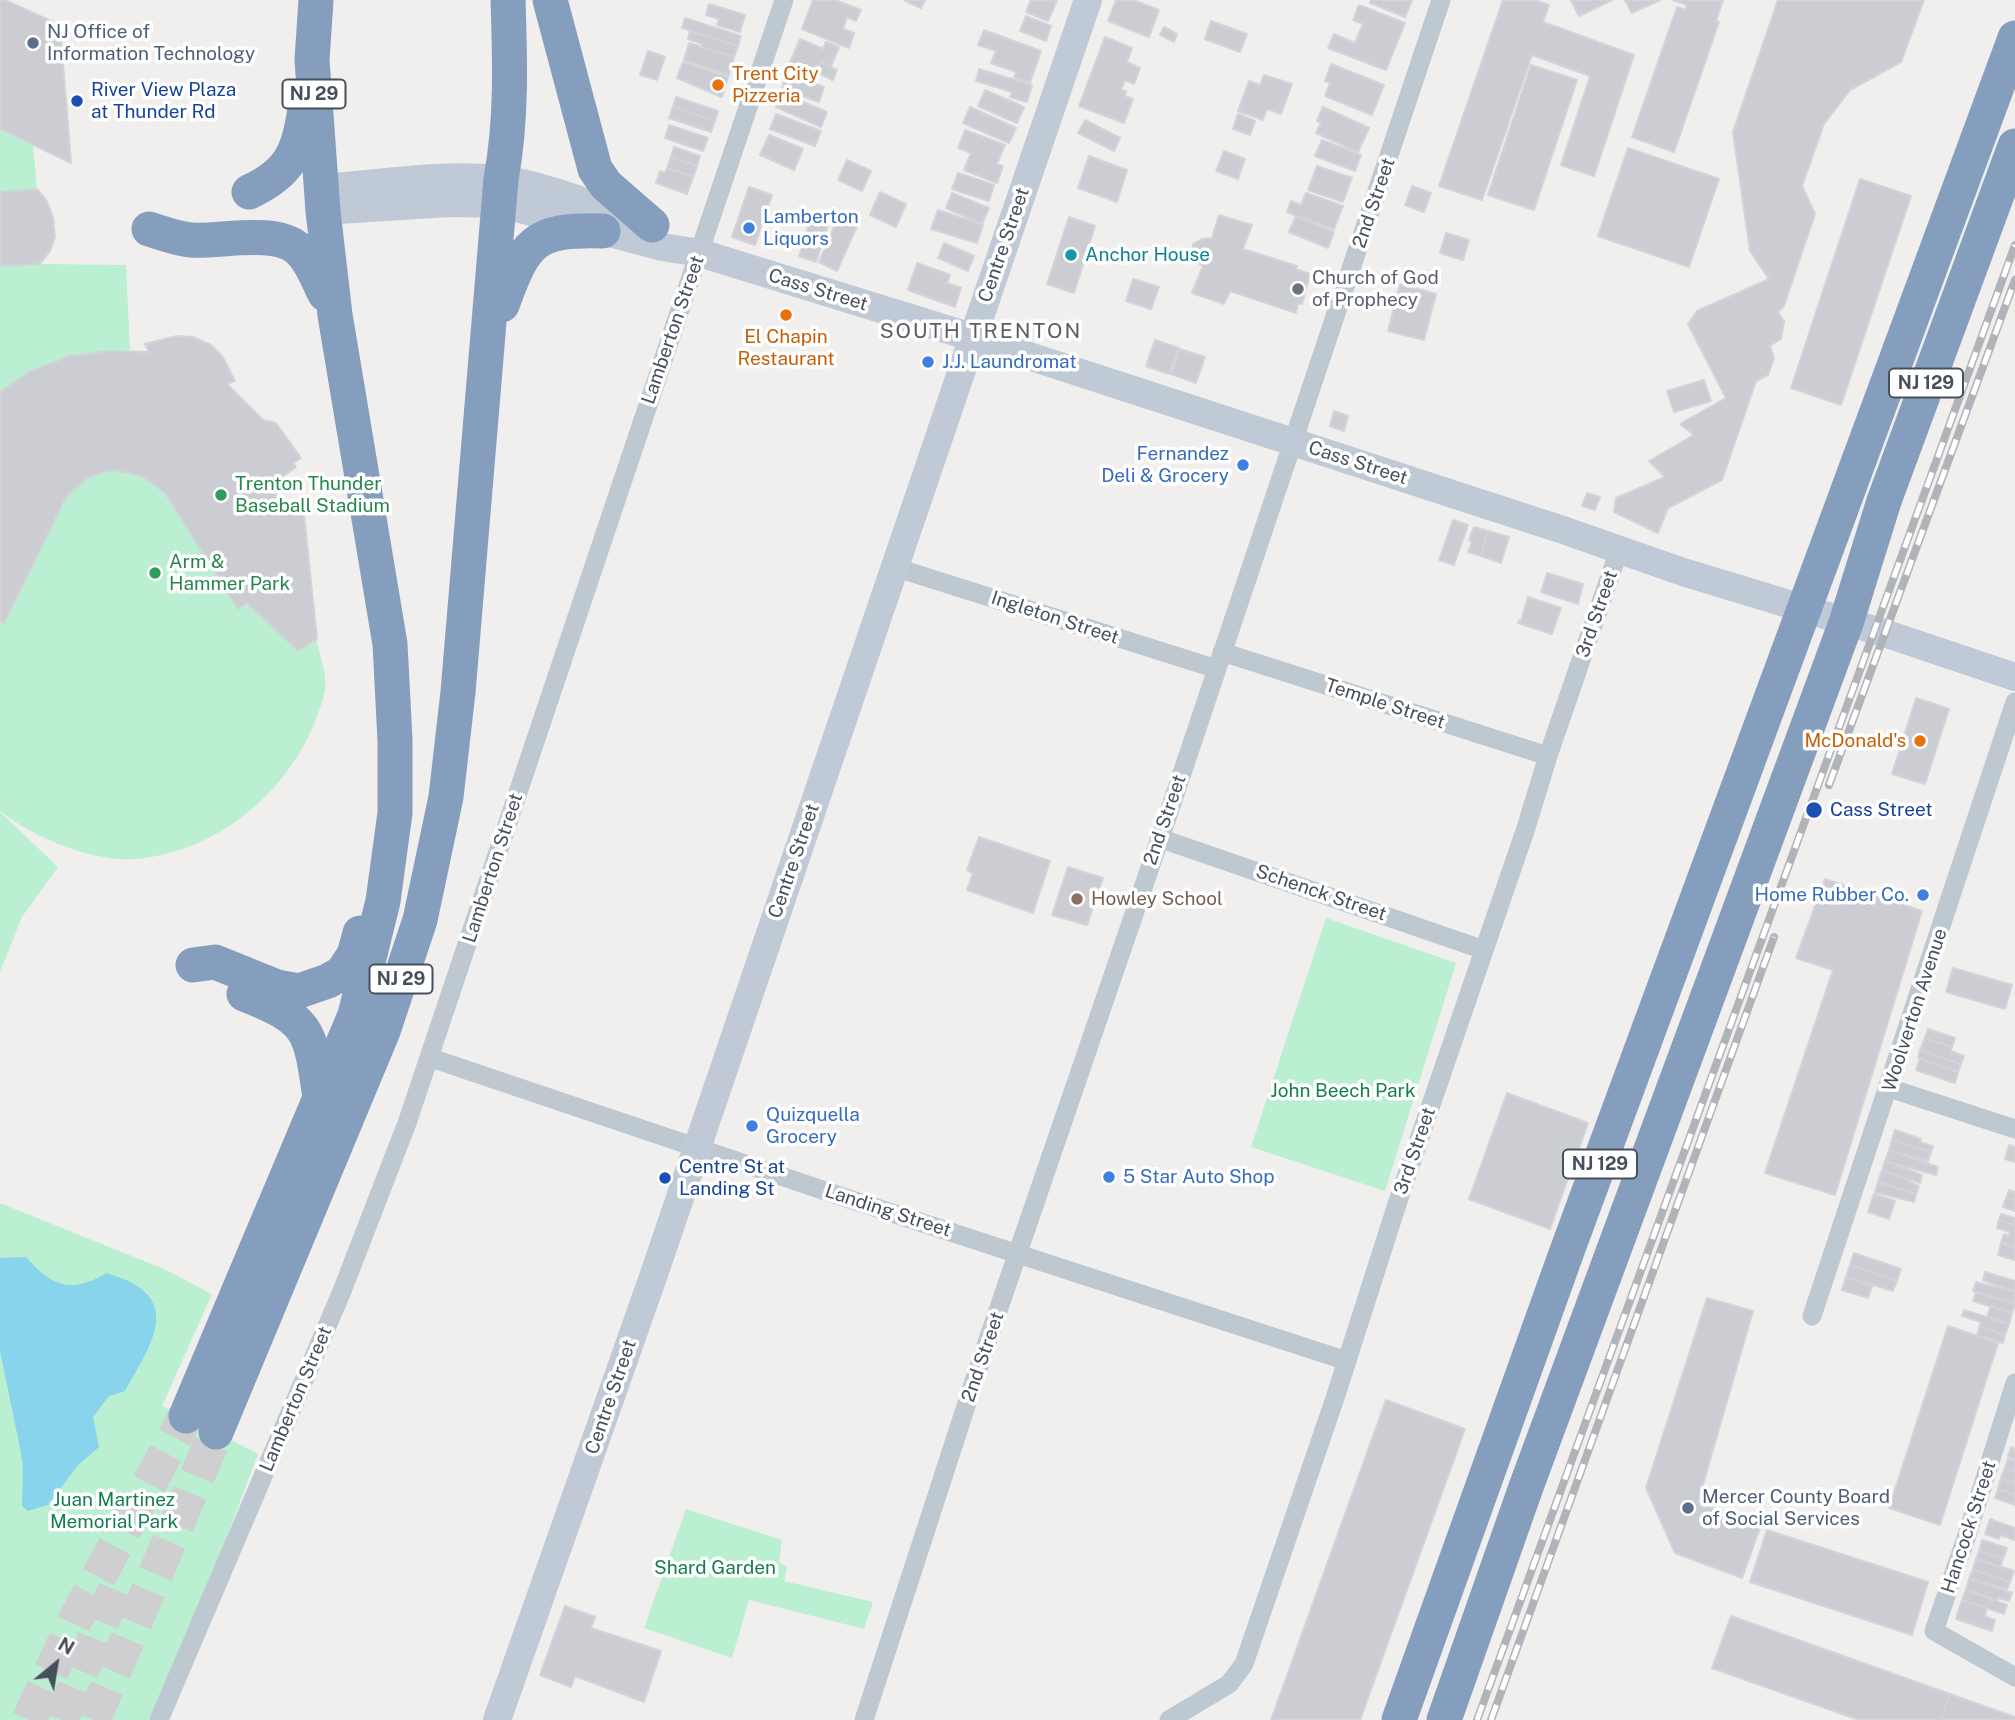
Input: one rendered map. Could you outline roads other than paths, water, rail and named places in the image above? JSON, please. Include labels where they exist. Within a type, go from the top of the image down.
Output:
[{"type":"highway","name":"NJ 29","points":[[316,0],[312,60],[323,200],[335,315],[390,644],[395,728],[395,813],[383,901],[355,1015],[320,1097],[201,1424],[383,1031],[419,920],[446,797],[458,692],[501,192],[507,149],[511,87],[508,0]]},
{"type":"highway","points":[[550,0],[595,169],[606,185],[652,225]]},
{"type":"highway","points":[[566,65],[569,0]]},
{"type":"highway","name":"NJ 129","points":[[1399,1720],[1567,1251],[2015,38]]},
{"type":"highway","points":[[249,192],[270,183],[296,150],[302,135],[312,60]]},
{"type":"highway","name":"NJ 129","points":[[1444,1720],[1526,1486],[1846,623],[1884,501],[2015,146]]},
{"type":"highway","points":[[149,229],[189,240],[258,239],[290,243],[307,258],[335,315]]},
{"type":"highway","points":[[488,342],[516,269],[525,253],[538,240],[552,233],[568,230],[603,231]]},
{"type":"highway","points":[[320,1097],[309,1036],[299,1023],[258,999],[207,979],[194,965],[215,962],[277,987],[299,991],[313,988],[342,974],[354,955],[375,857],[395,813]]},
{"type":"street","name":"Lamberton Street","points":[[159,1720],[342,1291],[431,1058],[784,0]]},
{"type":"street","name":"Centre Street","points":[[497,1720],[653,1277],[1088,0]]},
{"type":"street","name":"2nd Street","points":[[864,1720],[975,1379],[1294,442],[1441,0]]},
{"type":"street","name":"Cass Street","points":[[323,200],[449,203],[533,186],[680,235],[700,253]]},
{"type":"street","name":"Cass Street","points":[[501,192],[603,231],[662,247],[700,253],[972,338],[2015,677]]},
{"type":"street","name":"3rd Street","points":[[1169,1720],[1229,1684],[1244,1664],[1619,550]]},
{"type":"street","name":"Ingleton Street","points":[[894,567],[1220,660]]},
{"type":"street","name":"Temple Street","points":[[1220,660],[1548,756]]},
{"type":"street","name":"Woolverton Avenue","points":[[1812,1316],[2015,702]]},
{"type":"street","name":"Schenck Street","points":[[1159,838],[1484,950]]},
{"type":"street","name":"Landing Street","points":[[431,1058],[1018,1255],[1347,1361]]},
{"type":"street","points":[[1889,1088],[2015,1129]]},
{"type":"street","name":"Hancock Street","points":[[2015,1383],[1934,1631],[2015,1677]]},
{"type":"water","points":[[26,1257],[45,1275],[63,1284],[83,1284],[107,1273],[130,1282],[149,1297],[155,1309],[156,1323],[147,1351],[125,1391],[109,1396],[93,1417],[99,1447],[78,1465],[48,1505],[28,1511],[22,1506],[23,1467],[0,1351],[0,1258]]},
{"type":"tunnel","points":[[29,1720],[74,1622],[186,1416]]},
{"type":"tunnel","points":[[93,1720],[216,1432]]},
{"type":"tunnel","points":[[61,1720],[120,1578]]},
{"type":"railway","points":[[1477,1720],[2015,245]]},
{"type":"railway","points":[[1829,785],[2015,280]]},
{"type":"railway","points":[[1491,1720],[1774,937]]},
{"type":"place","name":"NJ Office of Information Technology","points":[[33,43]]},
{"type":"place","name":"Trent City Pizzeria","points":[[718,85]]},
{"type":"place","name":"River View Plaza at Thunder Rd","points":[[77,101]]},
{"type":"place","name":"Lamberton Liquors","points":[[749,228]]},
{"type":"place","name":"Anchor House","points":[[1071,255]]},
{"type":"place","name":"Church of God of Prophecy","points":[[1298,289]]},
{"type":"place","name":"El Chapin Restaurant","points":[[786,315]]},
{"type":"place","name":"J.J. Laundromat","points":[[928,362]]},
{"type":"place","name":"Fernandez Deli & Grocery","points":[[1243,465]]},
{"type":"place","name":"Trenton Thunder Baseball Stadium","points":[[221,495]]},
{"type":"place","name":"Arm & Hammer Park","points":[[155,573]]},
{"type":"place","name":"McDonald's","points":[[1920,741]]},
{"type":"place","name":"Cass Street","points":[[1814,810]]},
{"type":"place","name":"Home Rubber Co.","points":[[1923,895]]},
{"type":"place","name":"Howley School","points":[[1077,899]]},
{"type":"place","name":"Quizquella Grocery","points":[[752,1126]]},
{"type":"place","name":"5 Star Auto Shop","points":[[1109,1177]]},
{"type":"place","name":"Centre St at Landing St","points":[[665,1178]]},
{"type":"place","name":"Mercer County Board of Social Services","points":[[1688,1508]]},
{"type":"district","name":"SOUTH TRENTON","points":[[981,332]]},
{"type":"park label","name":"John Beech Park","points":[[1343,1091]]},
{"type":"park label","name":"Juan Martinez Memorial Park","points":[[114,1511]]},
{"type":"park label","name":"Shard Garden","points":[[715,1568]]}]
